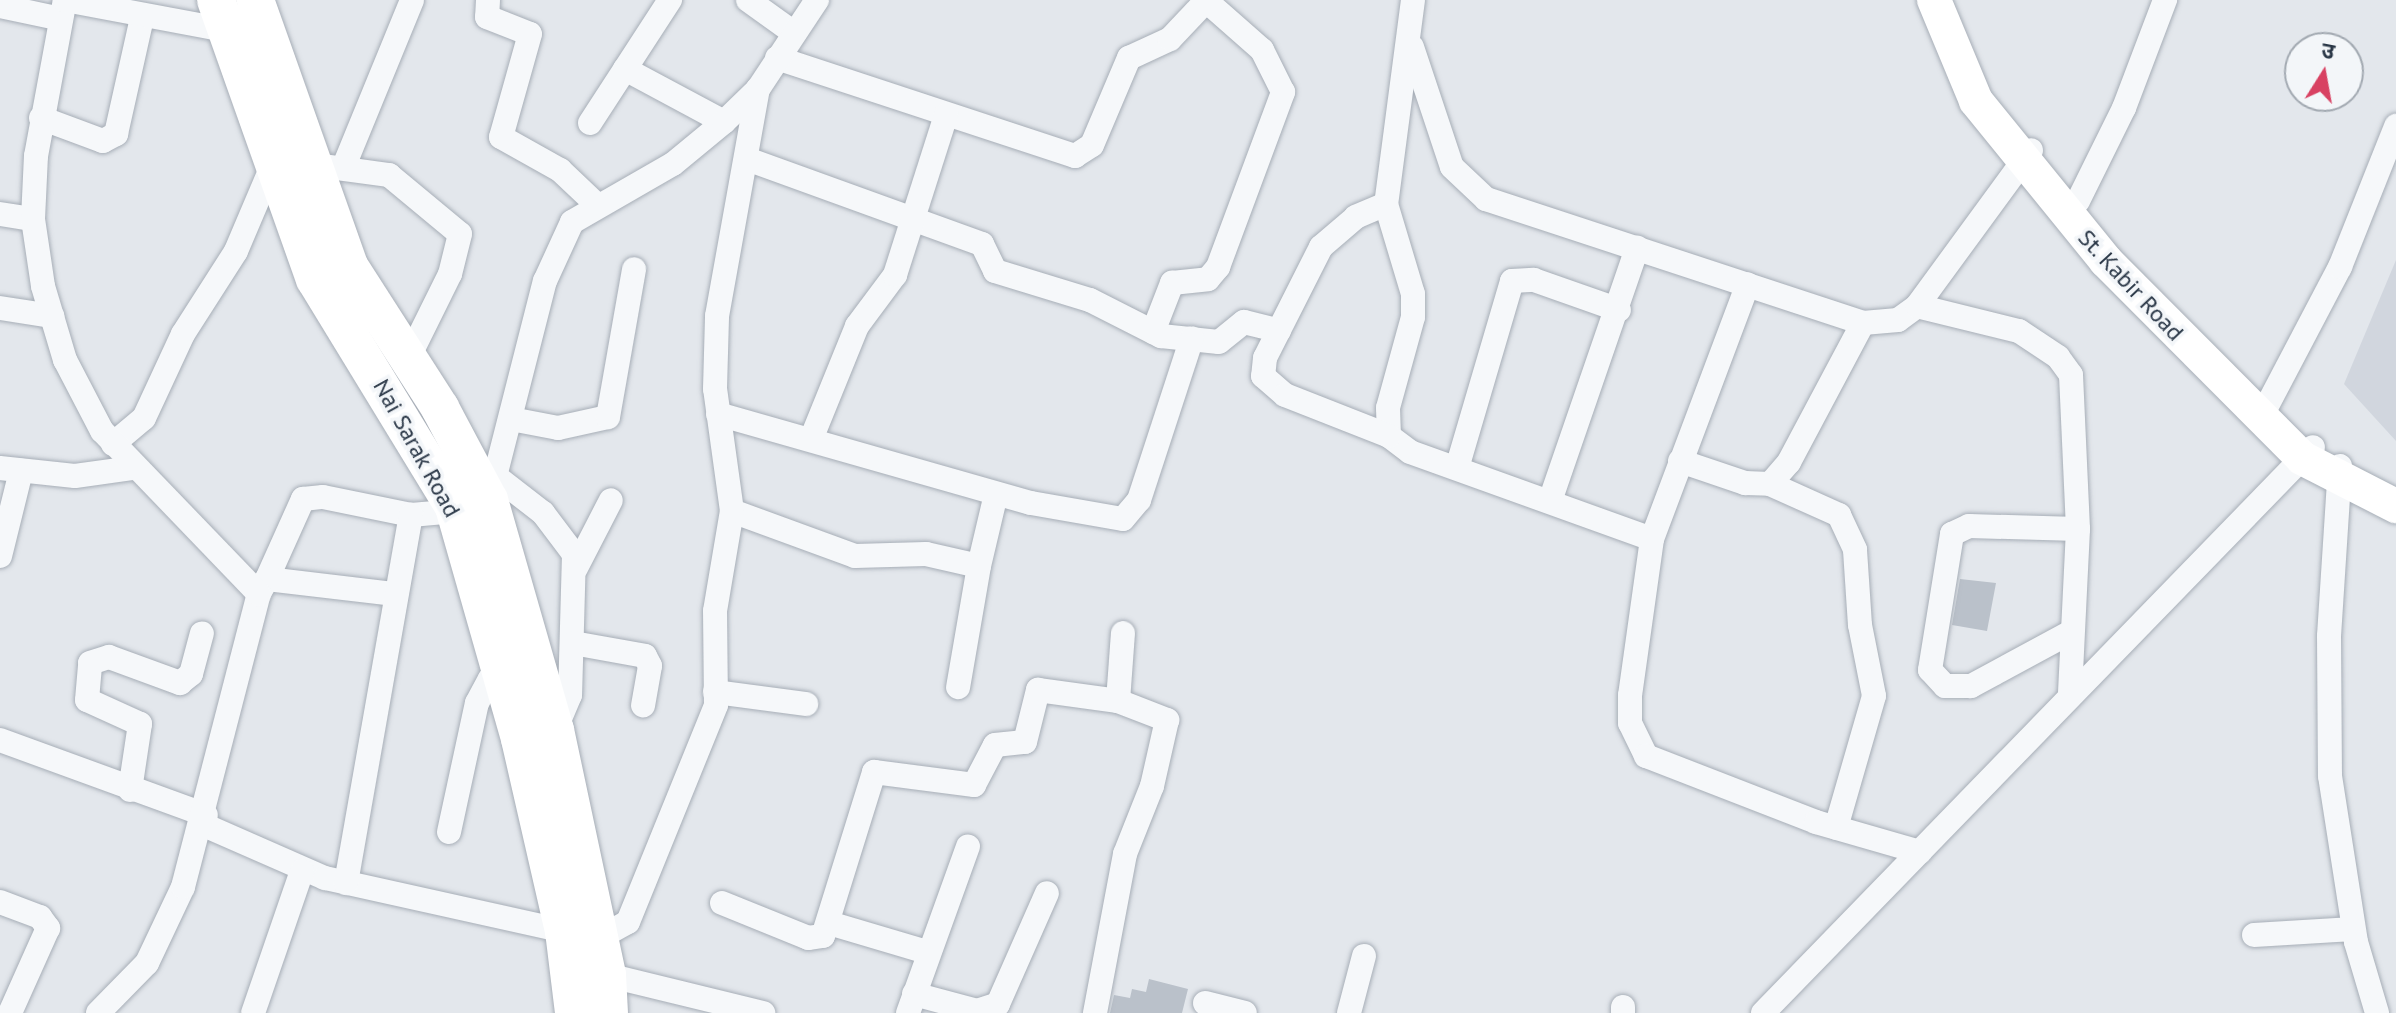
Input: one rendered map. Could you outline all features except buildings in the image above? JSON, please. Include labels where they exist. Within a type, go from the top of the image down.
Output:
[{"type":"main road","name":"Nai Sarak Road","points":[[255,0],[330,165],[349,266],[409,357],[479,492],[582,934],[607,975],[609,1013]]},
{"type":"main road","name":"St. Kabir Road","points":[[1934,0],[1976,101],[2026,155],[2078,201],[2324,463],[2396,492]]},
{"type":"main road","name":"St. Kabir Road","points":[[1954,0],[1979,63],[2026,155],[2106,261],[2324,463],[2396,506]]},
{"type":"main road","name":"Nai Sarak Road","points":[[221,15],[276,157],[315,279],[479,492]]},
{"type":"main road","name":"Nai Sarak Road","points":[[519,660],[555,730],[582,934],[574,1013]]},
{"type":"street","points":[[221,15],[142,18],[115,6],[65,0],[41,118],[33,219],[52,316],[65,360],[113,444],[133,468],[263,587],[395,594]]},
{"type":"street","points":[[409,357],[450,274],[460,234],[389,175],[330,165],[412,0]]},
{"type":"street","points":[[488,0],[487,17],[530,34],[501,137],[560,170],[596,204]]},
{"type":"street","points":[[590,123],[670,0]]},
{"type":"street","points":[[748,0],[794,33]]},
{"type":"street","points":[[479,492],[511,419],[558,247],[572,222],[596,204],[673,164],[724,122],[758,89],[817,0]]},
{"type":"street","points":[[1389,436],[1388,408],[1411,340],[1413,305],[1386,204],[1388,156],[1411,41],[1413,0]]},
{"type":"street","points":[[2078,201],[2124,108],[2165,0]]},
{"type":"street","points":[[777,58],[1065,154],[1087,153],[1129,58],[1170,39],[1205,1],[1262,50],[1283,92],[1218,267],[1200,282],[1172,283],[1153,332]]},
{"type":"street","points":[[0,6],[61,19]]},
{"type":"street","points":[[41,118],[103,141],[116,134],[142,18]]},
{"type":"street","points":[[1411,41],[1436,128],[1467,186],[1486,199],[1863,323],[1898,320],[1917,306],[2026,155]]},
{"type":"street","points":[[625,69],[724,122]]},
{"type":"street","points":[[0,740],[205,820],[302,871],[582,934],[628,922],[713,720],[715,611],[732,511],[718,414],[717,316],[758,89]]},
{"type":"street","points":[[812,437],[857,326],[895,275],[946,115]]},
{"type":"street","points":[[2268,404],[2340,267],[2396,126]]},
{"type":"street","points":[[113,444],[144,418],[183,334],[236,251],[276,157]]},
{"type":"street","points":[[747,159],[982,244],[995,271],[1090,300],[1153,332],[1222,342],[1244,322],[1279,331]]},
{"type":"street","points":[[1386,204],[1356,217],[1321,247],[1265,358],[1267,383],[1389,436],[1410,452],[1652,539]]},
{"type":"street","points":[[0,214],[33,219]]},
{"type":"street","points":[[1550,501],[1619,310],[1637,248]]},
{"type":"street","points":[[511,419],[558,428],[608,417],[634,269]]},
{"type":"street","points":[[1457,468],[1512,281],[1534,280],[1619,310]]},
{"type":"street","points":[[1748,284],[1652,539],[1630,695],[1635,741],[1658,764],[1836,828],[1920,852]]},
{"type":"street","points":[[1917,306],[2019,331],[2064,366],[2075,396],[2078,529],[2070,694]]},
{"type":"street","points":[[0,308],[52,316]]},
{"type":"street","points":[[1770,484],[1789,462],[1863,323]]},
{"type":"street","points":[[718,414],[812,437],[996,494],[1116,519],[1130,517],[1192,338]]},
{"type":"street","points":[[1680,461],[1745,483],[1770,484],[1839,515],[1855,550],[1860,625],[1874,696],[1836,828]]},
{"type":"street","points":[[1763,1013],[2070,694],[2324,463]]},
{"type":"street","points":[[2324,463],[2327,713],[2337,845],[2353,929],[2377,1013]]},
{"type":"street","points":[[0,556],[10,470],[75,476],[133,468]]},
{"type":"street","points":[[98,1013],[147,963],[165,932],[205,820],[227,705],[263,587],[303,499],[323,497],[411,515],[479,492],[568,539],[576,568],[570,695],[555,730]]},
{"type":"street","points":[[958,687],[979,566],[996,494]]},
{"type":"street","points":[[576,568],[611,500]]},
{"type":"street","points":[[732,511],[855,556],[926,554],[979,566]]},
{"type":"street","points":[[346,883],[411,515]]},
{"type":"street","points":[[2071,632],[1971,686],[1945,686],[1930,670],[1952,534],[1969,526],[2078,529]]},
{"type":"street","points":[[130,790],[140,724],[87,700],[90,663],[109,657],[180,683],[191,674],[202,633]]},
{"type":"street","points":[[1118,701],[1123,633]]},
{"type":"street","points":[[573,643],[645,656],[650,666],[643,705]]},
{"type":"street","points":[[449,832],[477,703],[519,660]]},
{"type":"street","points":[[722,903],[808,938],[823,936],[874,772],[974,785],[984,777],[995,745],[1025,742],[1038,690],[1118,701],[1167,720],[1152,786],[1125,854],[1095,1013]]},
{"type":"street","points":[[715,692],[806,704]]},
{"type":"street","points":[[968,846],[927,952],[911,1004],[977,1011],[998,1004],[1047,893]]},
{"type":"street","points":[[253,1013],[302,871]]},
{"type":"street","points":[[0,902],[40,917],[48,928],[10,1013]]},
{"type":"street","points":[[829,923],[927,952]]},
{"type":"street","points":[[2254,935],[2353,929]]},
{"type":"street","points":[[1349,1013],[1364,956]]},
{"type":"street","points":[[607,975],[763,1013]]},
{"type":"street","points":[[1205,1003],[1245,1013]]},
{"type":"shaded area","points":[[2396,260],[2396,441],[2344,384]]}]
